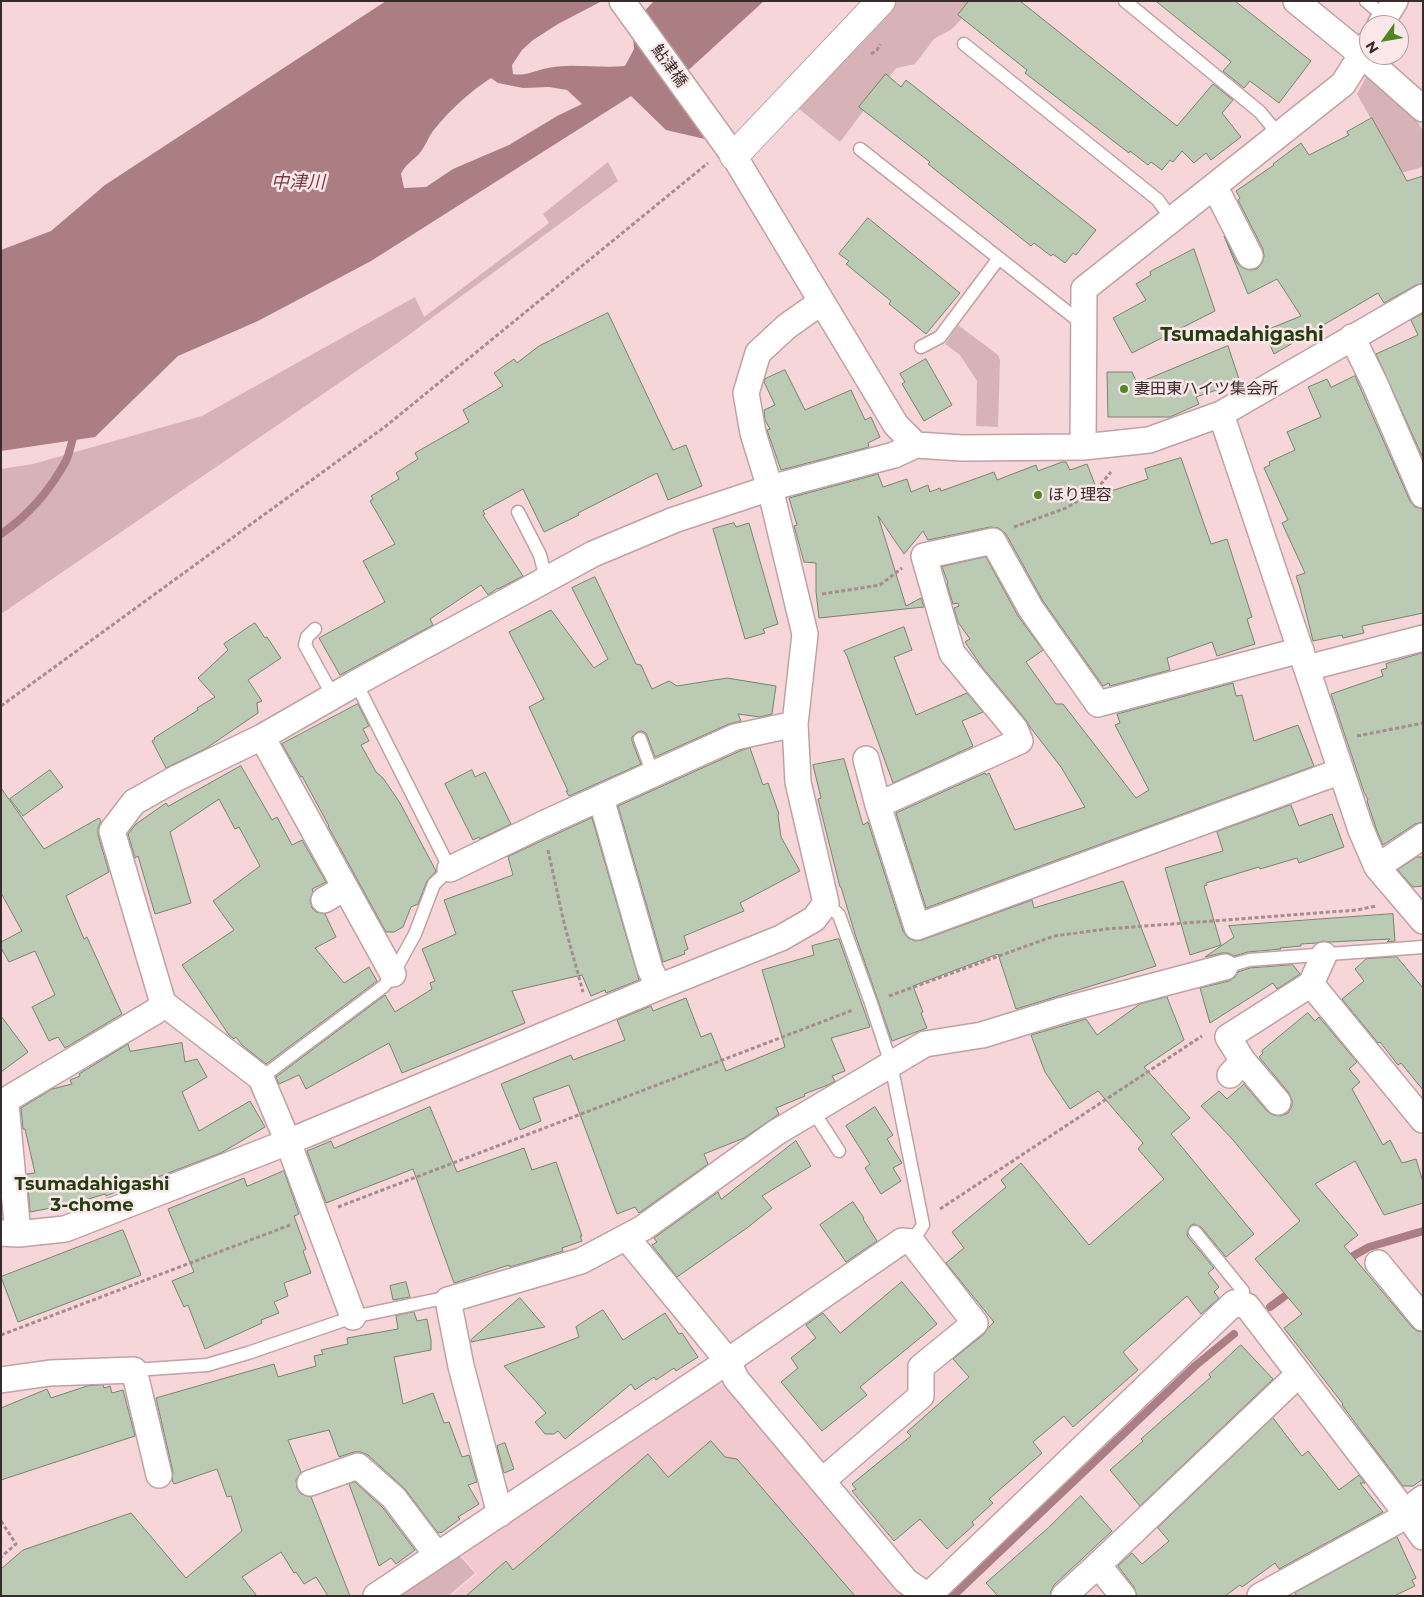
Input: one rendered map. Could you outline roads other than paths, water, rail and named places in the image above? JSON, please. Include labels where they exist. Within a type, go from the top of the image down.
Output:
[{"type":"street","name":"鮎津橋","points":[[622,1],[734,156],[896,425],[916,445]]},
{"type":"street","points":[[734,156],[881,1]]},
{"type":"street","points":[[1296,1],[1359,45]]},
{"type":"street","points":[[1083,447],[1084,289],[1343,84],[1359,59]]},
{"type":"street","points":[[1380,65],[1423,109]]},
{"type":"street","points":[[1214,188],[1250,256]]},
{"type":"street","points":[[353,1317],[288,1142],[261,1078],[163,1003],[112,830],[134,802],[177,778],[262,737],[333,696],[593,554],[674,520],[770,488],[894,456],[916,445],[962,448],[1083,447],[1149,440],[1221,414],[1423,297]]},
{"type":"street","points":[[163,1003],[156,1011],[11,1097],[6,1104],[10,1233],[65,1229],[288,1142],[780,938],[814,919],[826,903],[798,782],[794,724],[805,634],[770,488],[753,433],[746,393],[758,353],[786,327],[821,302]]},
{"type":"street","points":[[1352,337],[1375,384],[1423,495]]},
{"type":"street","points":[[1221,414],[1361,830],[1377,867],[1423,921]]},
{"type":"street","points":[[878,805],[1020,741],[1015,729],[952,653],[924,556],[993,541],[1031,609],[1098,704],[1304,659],[1423,638]]},
{"type":"street","points":[[450,869],[543,824],[735,737],[794,724]]},
{"type":"street","points":[[262,737],[335,894],[393,974]]},
{"type":"street","points":[[866,759],[878,805],[917,928],[1340,771]]},
{"type":"street","points":[[601,798],[650,969],[659,987]]},
{"type":"street","points":[[1377,867],[1423,836]]},
{"type":"street","points":[[1278,1102],[1236,1068],[1228,1037],[1312,984],[1324,955]]},
{"type":"street","points":[[500,1514],[462,1366],[448,1300],[581,1261],[643,1228],[778,1132],[925,1044],[982,1035],[1063,1010],[1225,968]]},
{"type":"street","points":[[1312,984],[1382,1087],[1423,1120]]},
{"type":"street","points":[[376,1596],[917,1232],[975,1323],[921,1367],[921,1396],[822,1481]]},
{"type":"street","points":[[626,1236],[728,1360],[736,1378],[822,1481],[906,1581],[928,1596],[1234,1303],[1247,1306],[1299,1374],[1414,1505],[1423,1537]]},
{"type":"street","points":[[1378,1263],[1423,1318]]},
{"type":"street","points":[[1,1380],[50,1372],[134,1370],[159,1475]]},
{"type":"street","points":[[1064,1596],[1098,1566],[1299,1374]]},
{"type":"street","points":[[310,1483],[330,1465],[358,1466],[394,1498],[437,1556]]},
{"type":"street","points":[[1260,1596],[1395,1522],[1414,1505]]},
{"type":"street","points":[[1098,1566],[1123,1596]]},
{"type":"lane","points":[[1125,1],[1260,112],[1279,135]]},
{"type":"lane","points":[[1366,1],[1387,14]]},
{"type":"lane","points":[[964,44],[1158,200],[1172,220]]},
{"type":"lane","points":[[860,149],[1084,325]]},
{"type":"lane","points":[[922,347],[940,336],[999,258]]},
{"type":"lane","points":[[518,512],[540,555],[546,579]]},
{"type":"lane","points":[[315,629],[307,637],[305,645],[333,696]]},
{"type":"lane","points":[[261,1078],[384,986],[393,974],[414,934],[434,884],[450,869],[356,684]]},
{"type":"lane","points":[[640,739],[653,774]]},
{"type":"lane","points":[[826,903],[838,915],[871,1003],[891,1064],[917,1232]]},
{"type":"lane","points":[[1225,968],[1249,960],[1423,947]]},
{"type":"lane","points":[[813,1111],[839,1151]]},
{"type":"lane","points":[[1195,1232],[1243,1291],[1242,1305]]},
{"type":"lane","points":[[134,1370],[207,1365],[353,1317],[444,1298],[448,1300]]},
{"type":"water","name":"中津川","points":[[386,1],[602,1],[558,24],[533,40],[522,50],[512,65],[513,74],[521,74],[563,66],[625,66],[634,49],[632,24],[654,1],[764,1],[670,87],[705,139],[666,130],[631,96],[371,261],[258,321],[178,356],[95,437],[1,451],[1,250],[51,231],[105,185]],"holes":[[[491,78],[498,83],[523,88],[549,87],[567,90],[582,104],[557,116],[509,145],[453,169],[426,187],[404,188],[401,174],[419,154],[439,123],[483,83]]]},
{"type":"waterway","points":[[1,534],[21,519],[53,482],[66,461],[75,431]]},
{"type":"waterway","points":[[1344,1261],[1369,1247],[1423,1231]]},
{"type":"waterway","points":[[1270,1307],[1293,1290]]},
{"type":"waterway","points":[[953,1596],[1195,1366],[1234,1334]]},
{"type":"place","name":"妻田東ハイツ集会所","points":[[1124,389]]},
{"type":"place","name":"ほり理容","points":[[1038,495]]},
{"type":"district","name":"Tsumadahigashi","points":[[1242,335]]},
{"type":"district","name":"Tsumadahigashi 3-chome","points":[[92,1195]]}]
